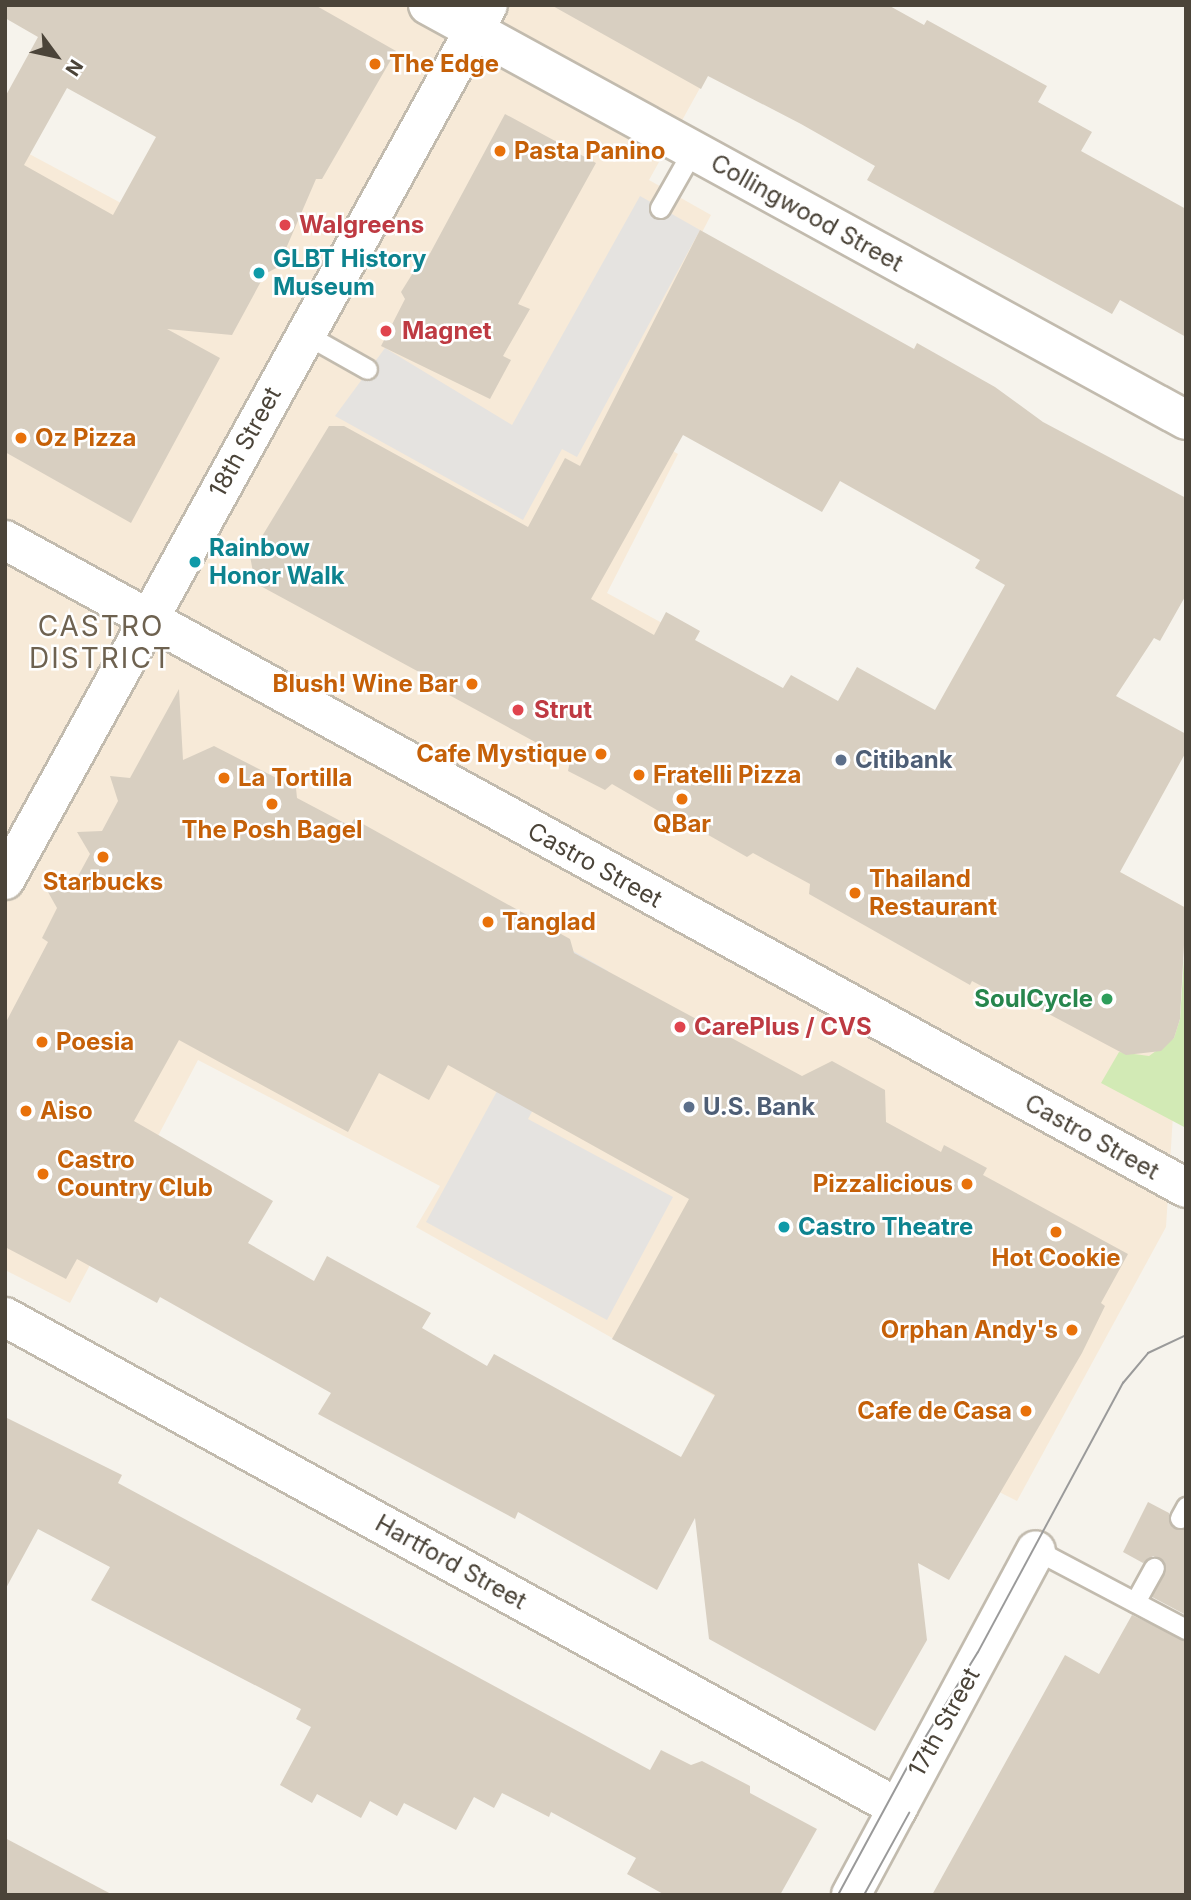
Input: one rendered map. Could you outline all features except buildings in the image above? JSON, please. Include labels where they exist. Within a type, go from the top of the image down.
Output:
[{"type":"street","name":"Collingwood Street","points":[[428,5],[481,18],[693,150],[1186,420]]},
{"type":"street","name":"18th Street","points":[[5,880],[481,18]]},
{"type":"street","name":"Castro Street","points":[[5,540],[1186,1188]]},
{"type":"street","name":"Hartford Street","points":[[5,1317],[898,1808]]},
{"type":"street","name":"17th Street","points":[[851,1895],[1036,1550]]},
{"type":"lane","points":[[660,208],[693,150]]},
{"type":"lane","points":[[305,334],[367,369]]},
{"type":"lane","points":[[1036,1550],[1186,1629]]},
{"type":"lane","points":[[1135,1602],[1154,1568]]},
{"type":"shaded area","points":[[234,5],[746,5],[649,180],[711,215],[608,414],[678,454],[607,593],[1186,908],[1166,1227],[1017,1501],[835,1409],[810,1450],[416,1227],[440,1186],[198,1060],[70,1303],[5,1270],[5,141],[121,203]]},
{"type":"shaded area","points":[[640,196],[700,230],[577,457],[562,449],[523,520],[335,416],[385,348],[512,425]]},
{"type":"shaded area","points":[[573,951],[608,971],[528,1119],[673,1197],[607,1320],[426,1222]]},
{"type":"green space","points":[[1186,928],[1186,1128],[1101,1083],[1119,1052],[1149,1056],[1174,1038],[1180,1019]]},
{"type":"tram line","points":[[838,1895],[910,1762],[978,1652],[1123,1383],[1148,1353],[1186,1335]]},
{"type":"tram line","points":[[864,1895],[909,1813]]},
{"type":"place","name":"The Edge","points":[[375,64]]},
{"type":"place","name":"Pasta Panino","points":[[500,151]]},
{"type":"place","name":"Walgreens","points":[[285,225]]},
{"type":"place","name":"GLBT History Museum","points":[[259,273]]},
{"type":"place","name":"Magnet","points":[[386,331]]},
{"type":"place","name":"Oz Pizza","points":[[21,438]]},
{"type":"place","name":"Rainbow Honor Walk","points":[[195,562]]},
{"type":"place","name":"Blush! Wine Bar","points":[[472,684]]},
{"type":"place","name":"Strut","points":[[518,710]]},
{"type":"place","name":"Cafe Mystique","points":[[601,754]]},
{"type":"place","name":"Citibank","points":[[841,760]]},
{"type":"place","name":"Fratelli Pizza","points":[[639,775]]},
{"type":"place","name":"La Tortilla","points":[[224,778]]},
{"type":"place","name":"QBar","points":[[682,799]]},
{"type":"place","name":"The Posh Bagel","points":[[272,804]]},
{"type":"place","name":"Starbucks","points":[[103,857]]},
{"type":"place","name":"Thailand Restaurant","points":[[855,893]]},
{"type":"place","name":"Tanglad","points":[[488,922]]},
{"type":"place","name":"SoulCycle","points":[[1107,999]]},
{"type":"place","name":"CarePlus / CVS","points":[[680,1027]]},
{"type":"place","name":"Poesia","points":[[42,1042]]},
{"type":"place","name":"U.S. Bank","points":[[689,1107]]},
{"type":"place","name":"Aiso","points":[[26,1111]]},
{"type":"place","name":"Castro Country Club","points":[[43,1174]]},
{"type":"place","name":"Pizzalicious","points":[[967,1184]]},
{"type":"place","name":"Castro Theatre","points":[[784,1227]]},
{"type":"place","name":"Hot Cookie","points":[[1056,1232]]},
{"type":"place","name":"Orphan Andy's","points":[[1072,1330]]},
{"type":"place","name":"Cafe de Casa","points":[[1026,1411]]},
{"type":"district","name":"CASTRO DISTRICT","points":[[101,642]]}]
